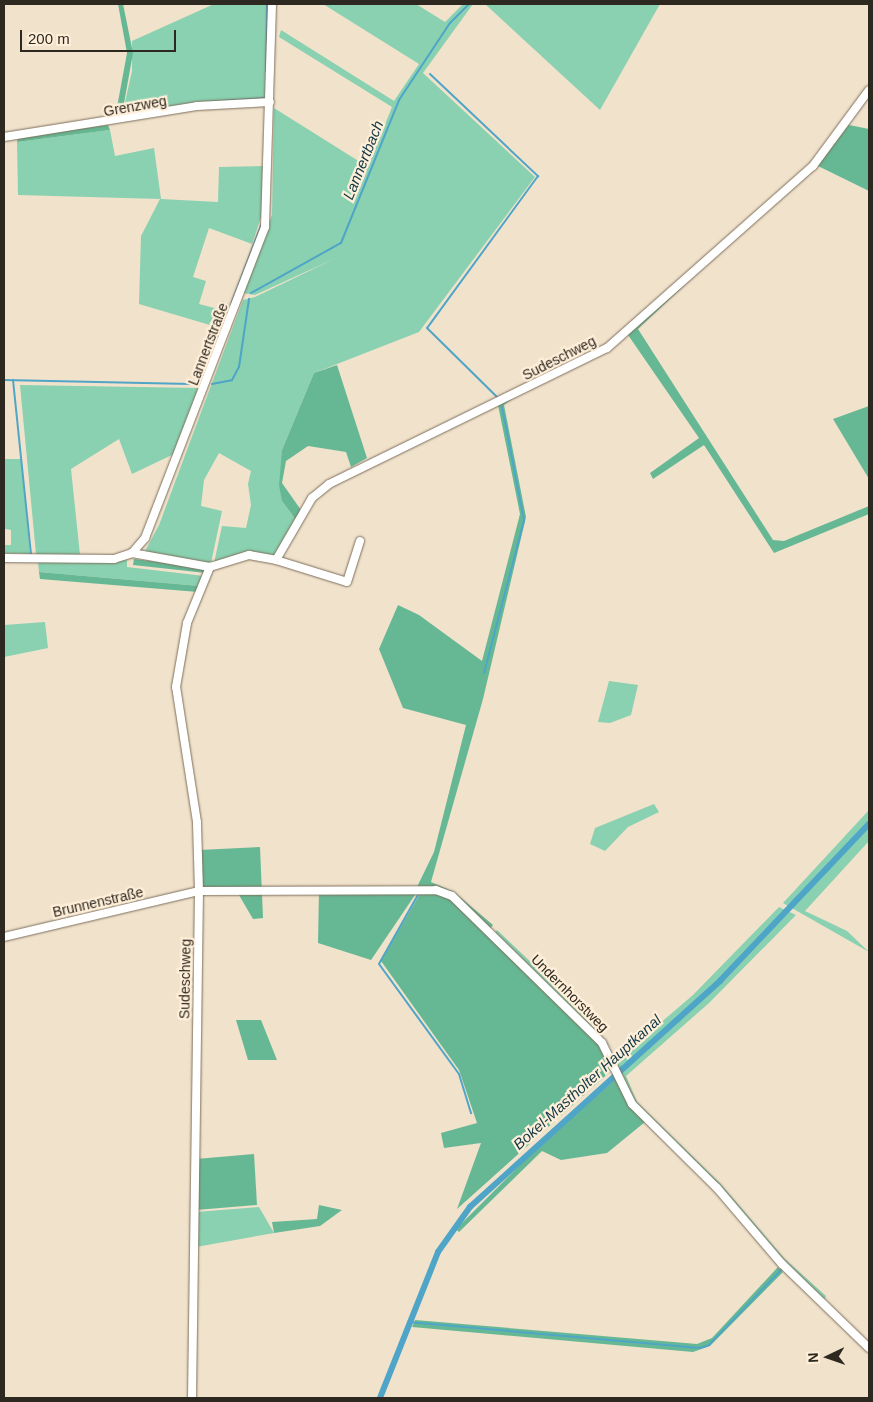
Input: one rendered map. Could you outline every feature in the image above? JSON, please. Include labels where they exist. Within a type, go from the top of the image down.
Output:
[{"type":"street","name":"Lannertstraße","points":[[132,553],[156,517],[265,227],[272,4]]},
{"type":"street","name":"Sudeschweg","points":[[276,560],[312,498],[342,476],[606,348],[813,166],[869,90]]},
{"type":"street","name":"Grenzweg","points":[[4,137],[197,106],[270,102]]},
{"type":"street","points":[[4,558],[104,559],[132,553],[210,567],[249,555],[276,560],[347,582],[360,541]]},
{"type":"street","name":"Sudeschweg","points":[[192,1398],[198,891],[197,822],[176,687],[187,623],[210,567]]},
{"type":"street","name":"Undernhorstweg","points":[[198,891],[436,890],[452,896],[602,1043],[632,1104],[717,1188],[782,1264],[869,1348]]},
{"type":"street","name":"Brunnenstraße","points":[[4,938],[198,891]]},
{"type":"green space","points":[[118,4],[123,4],[133,53],[121,120],[115,118],[127,53]]},
{"type":"green space","points":[[214,4],[266,4],[265,101],[121,120],[132,71],[132,41]]},
{"type":"green space","points":[[323,4],[416,4],[445,22],[463,4],[473,4],[423,73],[535,177],[419,332],[314,373],[282,450],[282,501],[296,520],[277,556],[214,563],[222,526],[246,528],[251,505],[248,484],[251,471],[219,453],[204,480],[201,506],[222,511],[211,563],[143,555],[159,525],[243,300],[255,297],[336,258],[255,295],[242,293],[272,215],[274,108],[368,167],[392,107],[279,37],[281,30],[394,101],[419,64]]},
{"type":"green space","points":[[485,4],[660,4],[600,110]]},
{"type":"green space","points":[[108,125],[110,130],[17,142],[18,137]]},
{"type":"green space","points":[[849,125],[869,129],[869,191],[816,165]]},
{"type":"green space","points":[[110,130],[115,156],[154,148],[161,199],[218,202],[219,167],[263,166],[262,214],[252,244],[209,228],[193,277],[206,281],[199,304],[218,309],[222,301],[229,304],[220,328],[139,304],[141,236],[160,199],[18,195],[17,142]]},
{"type":"green space","points":[[720,252],[638,329],[773,540],[784,541],[869,506],[869,514],[774,553],[704,445],[653,479],[650,473],[699,438],[626,332]]},
{"type":"green space","points":[[337,365],[367,458],[351,467],[346,452],[308,446],[286,461],[282,483],[301,510],[296,520],[282,501],[279,485],[282,450],[314,373]]},
{"type":"green space","points":[[20,385],[199,388],[174,454],[132,474],[119,439],[71,469],[80,555],[36,554]]},
{"type":"green space","points":[[516,396],[504,405],[526,517],[483,699],[431,882],[454,892],[493,925],[490,929],[453,895],[416,889],[434,852],[466,725],[403,708],[379,649],[398,605],[419,615],[482,661],[520,514],[498,405]]},
{"type":"green space","points":[[869,406],[869,479],[833,419]]},
{"type":"green space","points":[[4,459],[21,459],[30,554],[4,553],[4,545],[11,545],[11,530],[5,529]]},
{"type":"green space","points":[[134,559],[204,568],[206,573],[133,565]]},
{"type":"green space","points":[[127,560],[127,567],[204,576],[200,586],[39,572],[38,562]]},
{"type":"green space","points":[[39,572],[200,586],[198,592],[40,579]]},
{"type":"green space","points":[[45,622],[48,648],[4,657],[4,625]]},
{"type":"green space","points":[[609,681],[638,685],[631,715],[610,723],[598,722]]},
{"type":"green space","points":[[654,804],[659,812],[628,827],[605,851],[590,844],[595,828]]},
{"type":"green space","points":[[869,810],[869,841],[805,911],[847,931],[869,952],[783,903]]},
{"type":"green space","points":[[260,847],[263,918],[253,919],[236,890],[199,890],[199,850]]},
{"type":"green space","points":[[319,891],[417,892],[371,960],[318,943]]},
{"type":"green space","points":[[435,891],[451,897],[601,1044],[613,1069],[457,1209],[481,1143],[444,1148],[441,1133],[477,1123],[459,1070],[381,961],[421,892]]},
{"type":"green space","points":[[779,907],[796,915],[709,1003],[626,1076],[637,1102],[720,1183],[784,1258],[826,1296],[824,1301],[633,1103],[616,1061],[693,995]]},
{"type":"green space","points":[[497,930],[534,965],[614,1049],[494,934]]},
{"type":"green space","points":[[236,1020],[261,1020],[277,1060],[248,1060]]},
{"type":"green space","points":[[617,1078],[645,1122],[607,1153],[561,1160],[542,1151],[459,1232],[456,1229],[537,1148]]},
{"type":"green space","points":[[254,1154],[257,1205],[196,1210],[196,1159]]},
{"type":"green space","points":[[319,1205],[342,1210],[320,1226],[274,1233],[272,1222],[317,1219]]},
{"type":"green space","points":[[259,1207],[274,1233],[196,1247],[196,1212]]},
{"type":"green space","points":[[778,1267],[783,1272],[710,1346],[693,1352],[412,1327],[415,1320],[697,1344],[712,1338]]},
{"type":"waterway","points":[[266,71],[267,4]]},
{"type":"waterway","name":"Lannertbach","points":[[251,293],[341,243],[399,100],[450,23],[469,4]]},
{"type":"waterway","points":[[430,74],[538,176],[427,328],[497,397]]},
{"type":"waterway","points":[[208,102],[266,98]]},
{"type":"waterway","points":[[232,302],[262,223]]},
{"type":"waterway","name":"Lannertbach","points":[[212,384],[232,380],[239,367],[249,299]]},
{"type":"waterway","name":"Lannertbach","points":[[4,380],[202,384]]},
{"type":"waterway","points":[[13,380],[31,555]]},
{"type":"waterway","points":[[484,673],[524,520],[502,407]]},
{"type":"waterway","name":"Bokel-Mastholter Hauptkanal","points":[[380,1398],[438,1252],[470,1207],[720,981],[869,824]]},
{"type":"waterway","points":[[419,893],[379,964],[459,1074],[471,1113]]},
{"type":"waterway","points":[[408,1322],[700,1348],[709,1345],[781,1270]]}]
